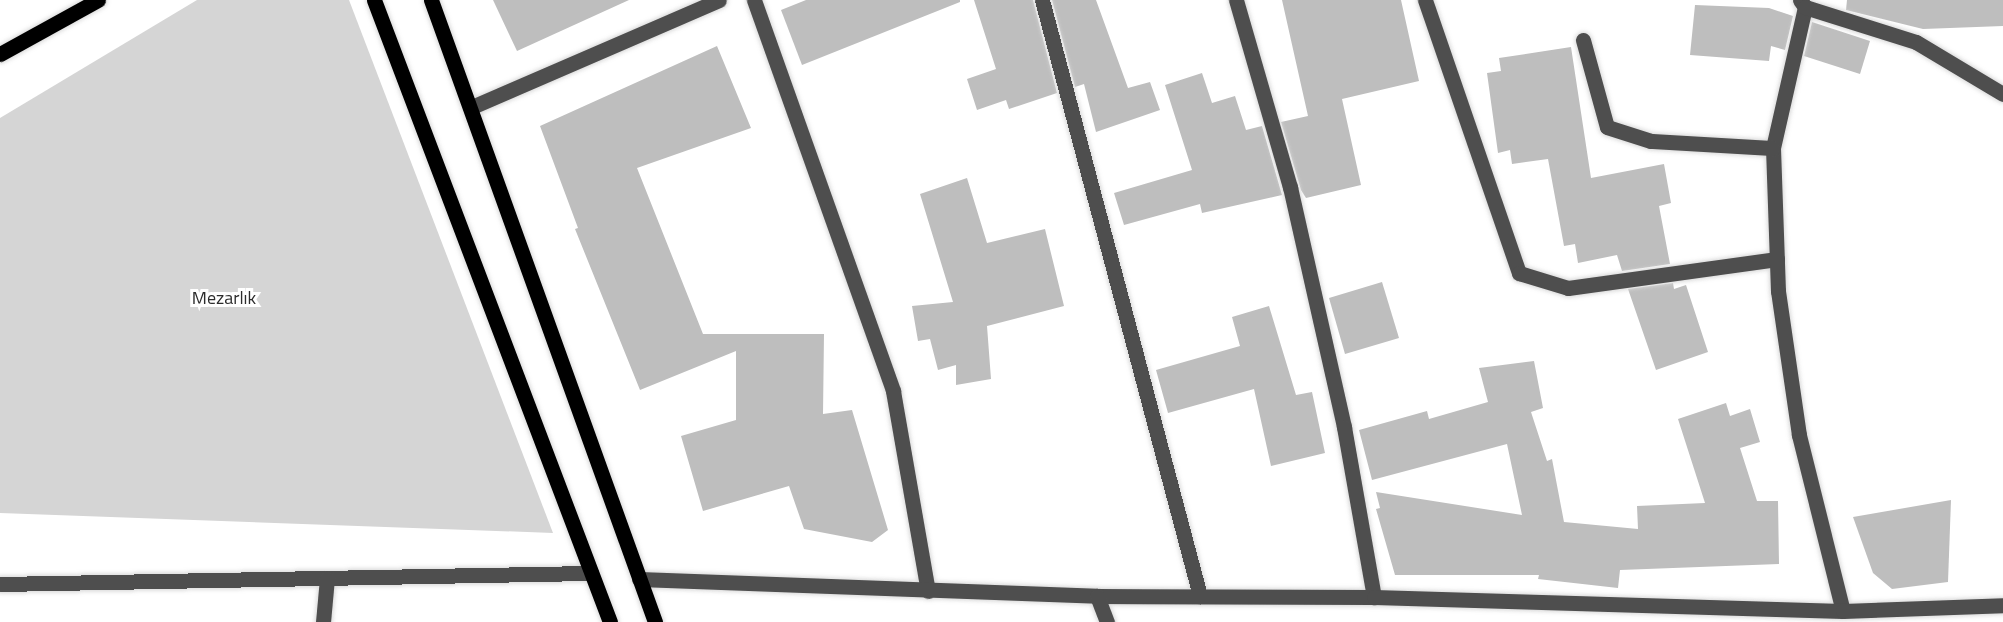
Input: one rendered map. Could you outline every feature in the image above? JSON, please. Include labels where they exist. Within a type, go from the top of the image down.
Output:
[{"type":"main road","points":[[0,54],[98,0]]},
{"type":"main road","points":[[374,0],[610,622]]},
{"type":"main road","points":[[431,0],[472,107],[655,622]]},
{"type":"street","points":[[472,107],[719,0]]},
{"type":"street","points":[[754,0],[893,391],[928,591]]},
{"type":"street","points":[[1042,0],[1200,596]]},
{"type":"street","points":[[1236,0],[1290,187],[1344,427],[1374,597]]},
{"type":"street","points":[[1425,0],[1519,273],[1568,288],[1777,259]]},
{"type":"street","points":[[1843,611],[1799,435],[1778,291],[1773,148],[1803,4],[1916,42],[2003,94]]},
{"type":"street","points":[[1582,40],[1607,127],[1651,141],[1773,148]]},
{"type":"street","points":[[0,584],[591,573]]},
{"type":"street","points":[[323,622],[327,578]]},
{"type":"street","points":[[639,579],[1097,596],[1374,597],[1797,615],[2003,605]]},
{"type":"street","points":[[1097,596],[1107,622]]},
{"type":"green space","name":"Mezarlık","points":[[197,0],[349,0],[553,533],[0,513],[0,118]]},
{"type":"building","points":[[493,0],[629,0],[517,51]]},
{"type":"building","points":[[806,0],[960,0],[960,2],[802,65],[781,10]]},
{"type":"building","points":[[974,0],[1033,0],[1057,93],[1009,109],[1006,100],[977,110],[967,79],[996,69]]},
{"type":"building","points":[[1052,0],[1096,0],[1128,88],[1150,82],[1160,110],[1096,132],[1084,84],[1075,87]]},
{"type":"building","points":[[1282,0],[1401,0],[1419,81],[1342,99],[1361,185],[1306,198],[1301,190],[1281,122],[1308,116]]},
{"type":"building","points":[[1847,0],[2003,0],[2003,26],[1923,29],[1846,10]]},
{"type":"building","points":[[1695,5],[1769,8],[1793,16],[1785,50],[1771,46],[1769,61],[1690,55]]},
{"type":"building","points":[[1812,22],[1870,41],[1860,74],[1804,56]]},
{"type":"building","points":[[717,46],[751,128],[637,168],[703,334],[824,334],[823,414],[852,410],[888,530],[872,542],[804,529],[789,486],[703,511],[681,436],[736,420],[736,351],[640,390],[575,229],[578,228],[540,126]]},
{"type":"building","points":[[1571,47],[1591,178],[1664,164],[1671,203],[1659,206],[1670,264],[1622,271],[1617,255],[1578,263],[1575,244],[1564,246],[1548,159],[1512,164],[1510,150],[1498,153],[1487,73],[1501,71],[1499,58]]},
{"type":"building","points":[[1202,73],[1212,103],[1235,96],[1246,130],[1262,126],[1282,195],[1202,213],[1200,204],[1124,225],[1114,193],[1192,170],[1165,85]]},
{"type":"building","points":[[967,178],[987,243],[1045,229],[1064,306],[987,326],[991,379],[956,385],[956,365],[938,370],[930,339],[918,341],[912,306],[953,302],[920,194]]},
{"type":"building","points":[[1382,282],[1399,338],[1345,354],[1329,298]]},
{"type":"building","points":[[1673,283],[1674,289],[1686,285],[1708,352],[1656,370],[1628,289]]},
{"type":"building","points":[[1269,306],[1296,395],[1312,392],[1325,453],[1271,466],[1254,389],[1168,413],[1156,370],[1240,346],[1232,317]]},
{"type":"building","points":[[1534,361],[1543,408],[1531,412],[1547,461],[1552,459],[1564,522],[1638,529],[1637,506],[1705,503],[1678,419],[1726,403],[1730,416],[1750,409],[1760,442],[1740,448],[1757,501],[1778,501],[1779,564],[1620,570],[1618,588],[1538,579],[1539,575],[1395,575],[1376,509],[1380,508],[1376,492],[1522,515],[1507,444],[1372,480],[1359,430],[1427,411],[1429,419],[1488,402],[1479,368]]},
{"type":"building","points":[[1951,500],[1948,582],[1892,589],[1873,573],[1853,517]]}]
